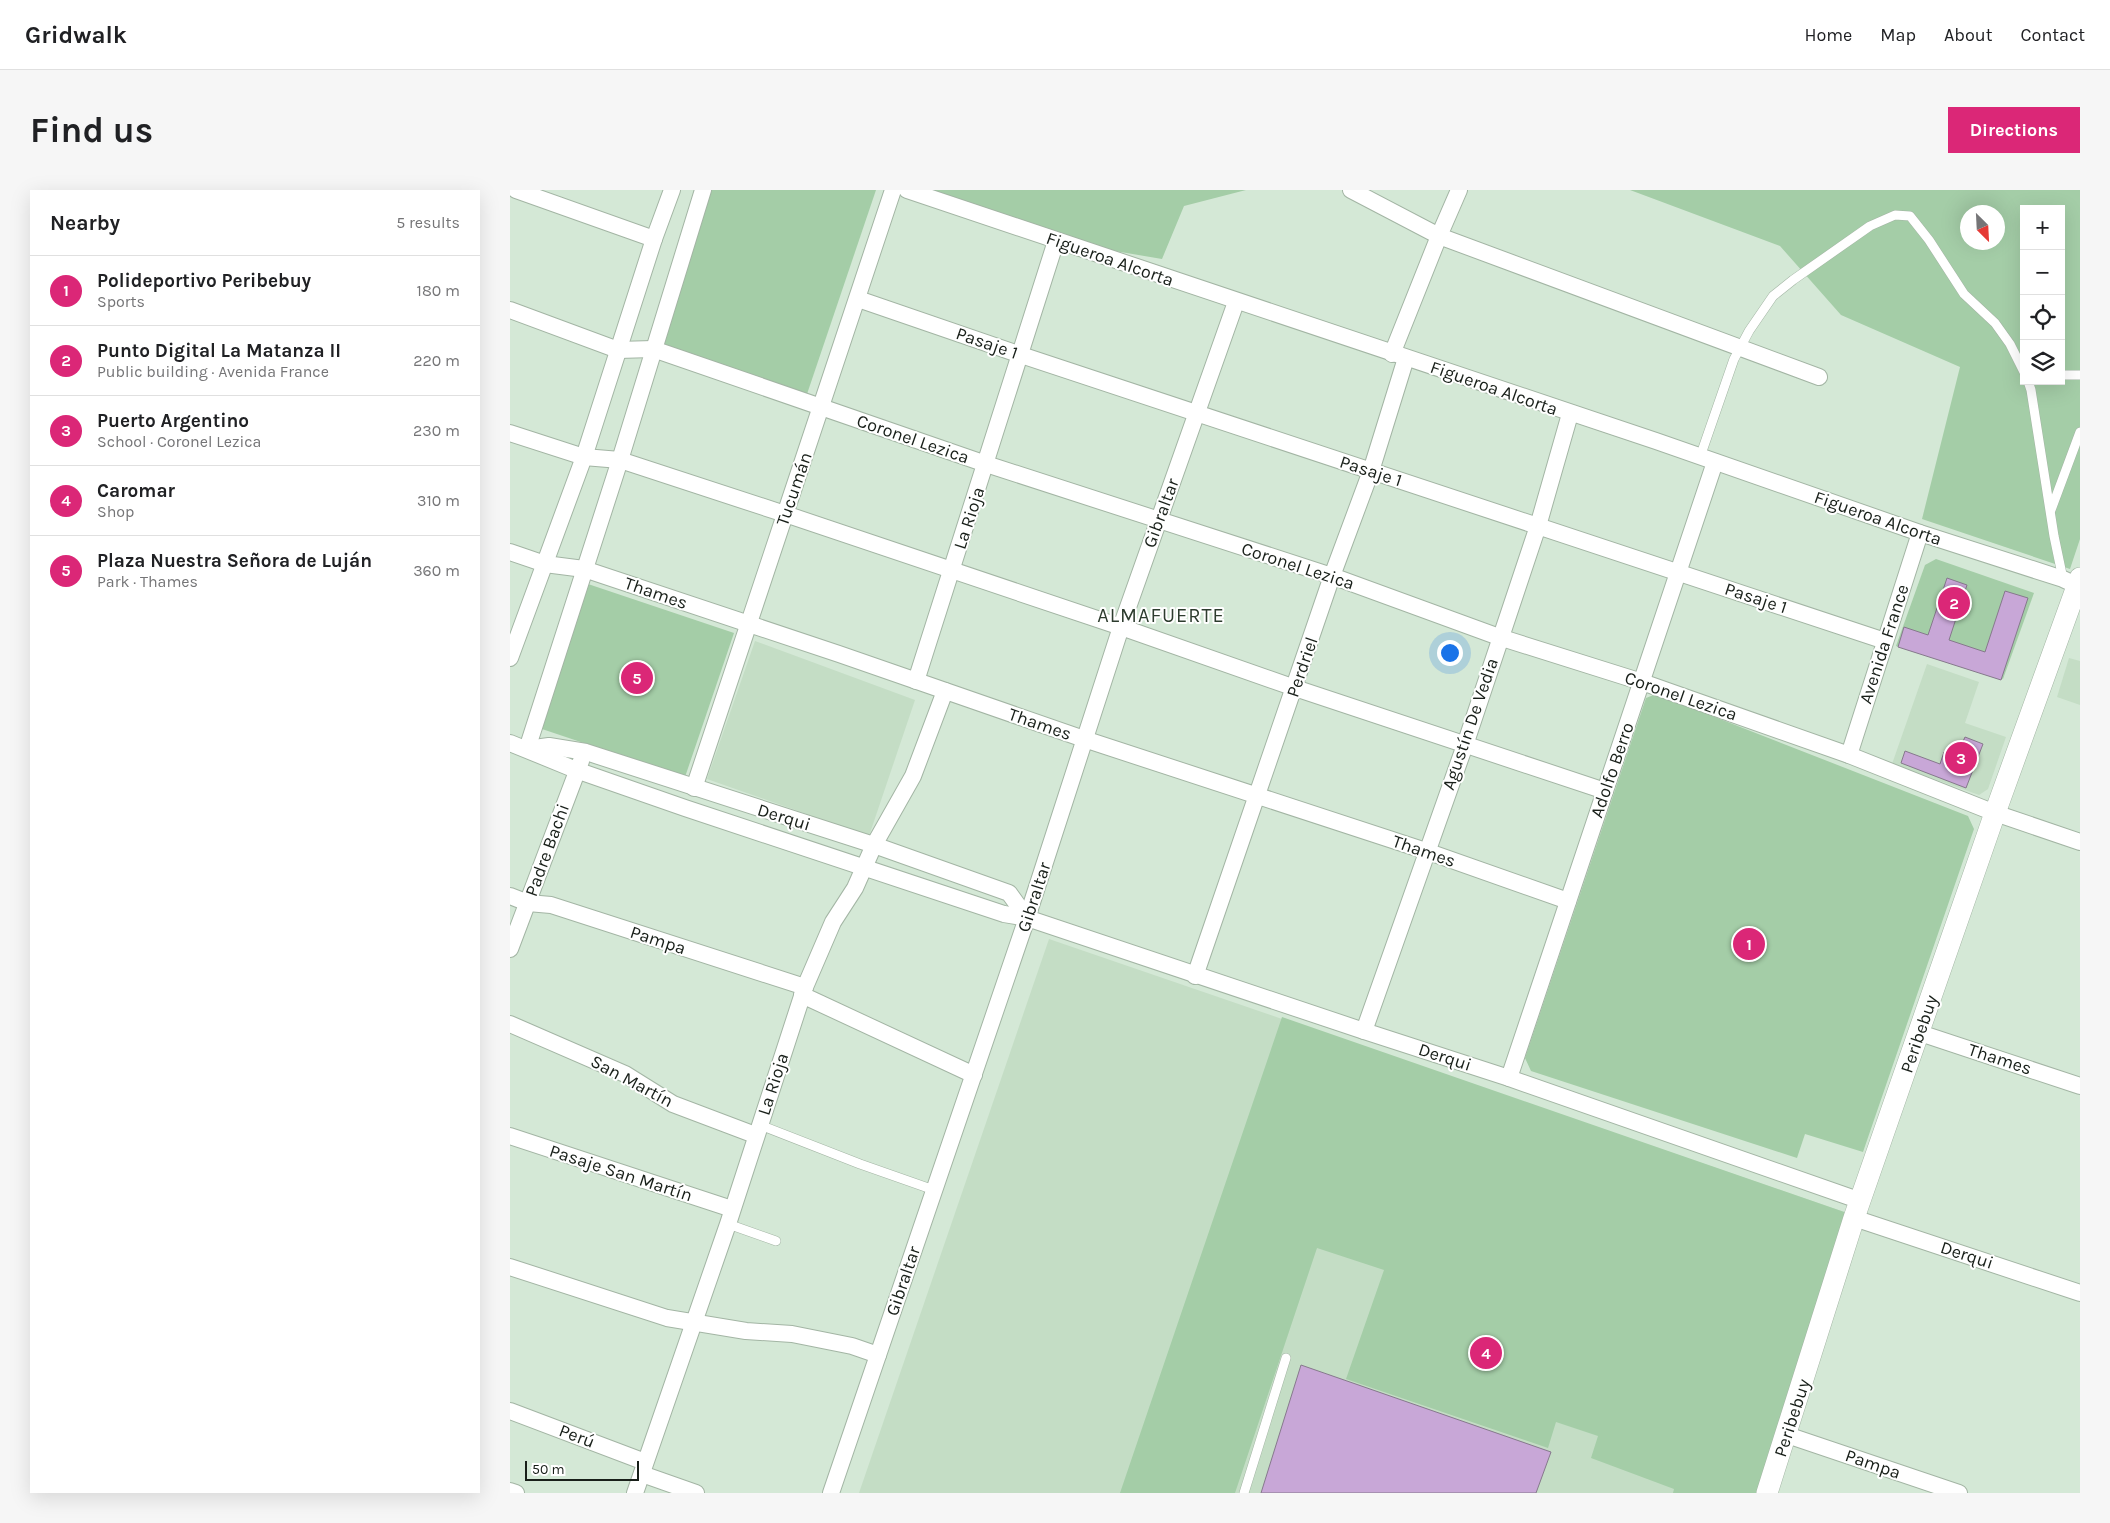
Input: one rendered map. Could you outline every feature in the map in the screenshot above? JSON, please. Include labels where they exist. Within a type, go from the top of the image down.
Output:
[{"type":"street","points":[[516,190],[654,239]]},
{"type":"street","points":[[510,658],[584,457],[654,239],[672,190]]},
{"type":"street","points":[[526,748],[620,460],[703,190]]},
{"type":"street","name":"Tucumán","points":[[694,788],[893,190]]},
{"type":"street","name":"Figueroa Alcorta","points":[[907,190],[1715,462],[1920,533],[2075,583]]},
{"type":"street","points":[[1351,190],[1439,236],[1819,377]]},
{"type":"street","name":"Perdriel","points":[[1195,976],[1332,576],[1370,471],[1399,356],[1439,236],[1459,190]]},
{"type":"street","name":"La Rioja","points":[[916,681],[986,464],[1018,354],[1056,241]]},
{"type":"street","name":"Pasaje 1","points":[[858,299],[1018,354],[1885,641]]},
{"type":"street","name":"Gibraltar","points":[[831,1493],[1028,918],[1121,627],[1236,302]]},
{"type":"street","name":"Coronel Lezica","points":[[510,310],[618,350],[653,349],[986,464],[1332,576],[1499,637],[1642,682],[1849,756],[1995,813],[2080,842]]},
{"type":"street","name":"Agustín De Vedia","points":[[1364,1031],[1465,745],[1499,637],[1538,526],[1570,414]]},
{"type":"street","points":[[510,433],[584,457],[620,460],[1605,791]]},
{"type":"street","name":"Adolfo Berro","points":[[1509,1078],[1715,462]]},
{"type":"street","name":"Avenida France","points":[[1849,756],[1920,533]]},
{"type":"street","name":"Thames","points":[[510,552],[545,564],[584,569],[1084,739],[1426,851],[1568,901]]},
{"type":"street","name":"Peribebuy","points":[[1768,1493],[1857,1210],[2075,583]]},
{"type":"street","name":"La Rioja","points":[[635,1493],[730,1216],[804,991],[833,922],[856,888],[874,845],[912,776],[945,691]]},
{"type":"street","name":"Derqui","points":[[510,743],[576,770],[686,808],[1004,914],[1028,918],[1195,976],[1509,1078],[2080,1293]]},
{"type":"street","name":"Derqui","points":[[526,748],[549,746],[586,752],[874,845],[1010,893],[1028,918]]},
{"type":"street","name":"Padre Bachi","points":[[510,949],[576,770],[586,752]]},
{"type":"street","name":"Pampa","points":[[510,896],[528,903],[551,905],[804,991],[974,1075]]},
{"type":"street","name":"San Martín","points":[[510,1024],[625,1074],[673,1104],[758,1130]]},
{"type":"street","name":"Thames","points":[[1920,1033],[2080,1086]]},
{"type":"street","name":"Pasaje San Martín","points":[[510,1136],[730,1216]]},
{"type":"street","points":[[510,1267],[647,1312],[746,1331],[792,1334],[852,1346],[878,1355]]},
{"type":"street","name":"Perú","points":[[510,1411],[696,1493]]},
{"type":"street","name":"Pampa","points":[[1787,1435],[1959,1493]]},
{"type":"street","points":[[510,1491],[516,1493]]},
{"type":"lane","points":[[1700,457],[1734,359],[1749,331],[1773,296],[1792,280],[1870,226],[1895,215],[1910,216],[1964,294],[1995,323],[2010,344],[2020,364]]},
{"type":"lane","points":[[2010,344],[2020,354]]},
{"type":"lane","points":[[2065,375],[2080,375]]},
{"type":"lane","points":[[2029,385],[2054,536],[2075,583]]},
{"type":"lane","points":[[2051,511],[2080,432]]},
{"type":"lane","points":[[758,1130],[934,1190]]},
{"type":"lane","points":[[730,1216],[776,1240]]},
{"type":"lane","points":[[1244,1493],[1286,1358]]},
{"type":"shaded area","points":[[709,190],[876,190],[806,397],[656,348]]},
{"type":"shaded area","points":[[907,190],[1246,190],[1184,206],[1162,259],[1056,241]]},
{"type":"shaded area","points":[[1630,190],[2080,190],[2080,539],[2070,569],[1922,519],[1960,367],[1841,315],[1780,246]]},
{"type":"shaded area","points":[[1936,559],[2034,593],[2003,679],[1896,646],[1925,565]]},
{"type":"shaded area","points":[[588,584],[734,633],[685,777],[539,728]]},
{"type":"shaded area","points":[[755,641],[915,700],[869,836],[707,779]]},
{"type":"shaded area","points":[[2069,658],[2080,661],[2080,705],[2057,697]]},
{"type":"shaded area","points":[[1927,664],[1979,682],[1965,723],[2006,737],[1988,789],[1979,795],[1892,764]]},
{"type":"shaded area","points":[[1656,694],[1968,816],[1974,829],[1863,1152],[1805,1134],[1797,1158],[1531,1071],[1525,1058],[1646,698]]},
{"type":"shaded area","points":[[1049,939],[1850,1214],[1760,1493],[859,1493]]},
{"type":"shaded area","points":[[1282,1017],[1850,1214],[1760,1493],[1673,1493],[1674,1489],[1591,1458],[1598,1436],[1556,1422],[1548,1448],[1346,1379],[1384,1270],[1317,1248],[1235,1493],[1120,1493]]},
{"type":"building","points":[[1947,578],[1967,585],[1949,640],[1985,652],[2005,591],[2028,598],[2001,680],[1898,647],[1904,627],[1928,635]]},
{"type":"building","points":[[1965,737],[1983,744],[1966,788],[1901,763],[1905,751],[1940,764],[1944,752],[1956,757]]},
{"type":"building","points":[[1301,1365],[1551,1452],[1536,1493],[1261,1493]]},
{"type":"place","name":"Punto Digital La Matanza II","points":[[1954,603]]},
{"type":"place","name":"Plaza Nuestra Señora de Luján","points":[[637,678]]},
{"type":"place","name":"Puerto Argentino","points":[[1961,758]]},
{"type":"place","name":"Polideportivo Peribebuy","points":[[1749,944]]},
{"type":"place","name":"Caromar","points":[[1486,1353]]},
{"type":"district","name":"ALMAFUERTE","points":[[1161,615]]}]
